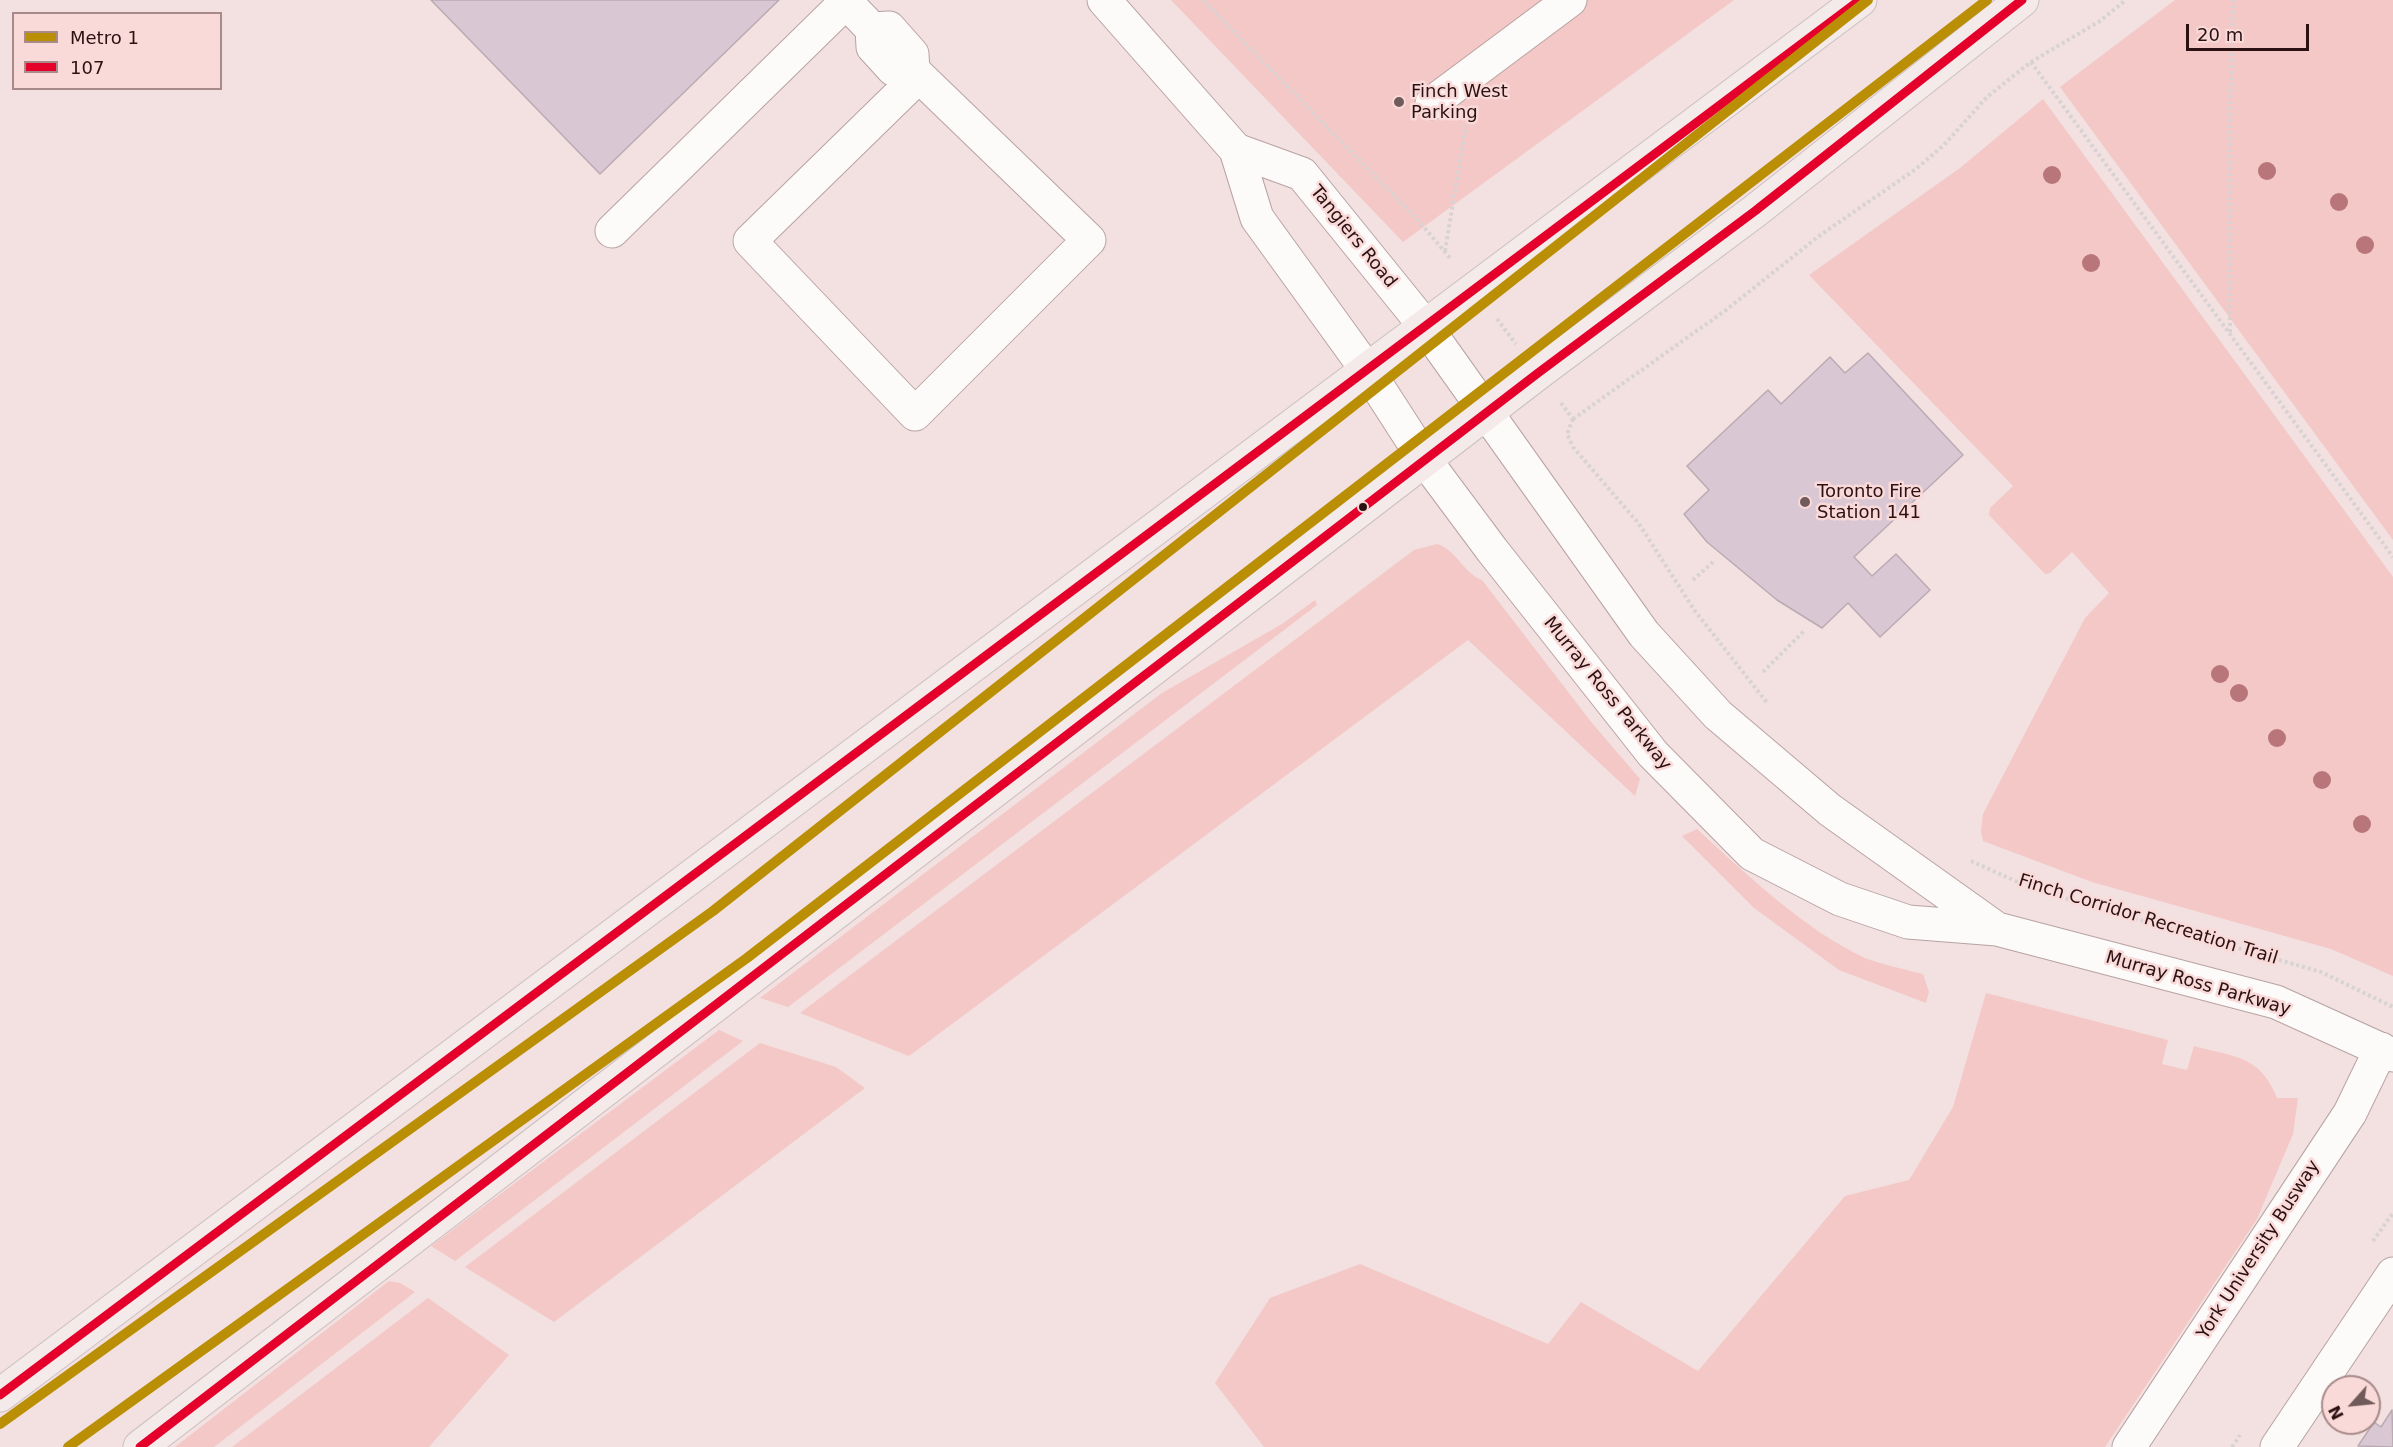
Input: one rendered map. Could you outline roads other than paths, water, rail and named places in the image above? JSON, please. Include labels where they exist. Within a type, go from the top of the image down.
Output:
[{"type":"main road","points":[[0,1395],[1860,0]]},
{"type":"main road","points":[[140,1447],[1486,413],[1755,211],[2022,0]]},
{"type":"street","name":"Tangiers Road","points":[[1104,0],[1236,150],[1257,218],[1366,370]]},
{"type":"street","points":[[1432,103],[1570,0]]},
{"type":"street","points":[[612,231],[847,1],[872,29],[873,47],[893,69],[916,74],[1089,240],[915,414],[750,242],[916,74]]},
{"type":"street","name":"Tangiers Road","points":[[1236,150],[1302,174],[1425,326]]},
{"type":"street","name":"Murray Ross Parkway","points":[[1425,326],[1644,634],[1718,715],[1830,810],[1997,929]]},
{"type":"street","name":"Murray Ross Parkway","points":[[1366,370],[1425,460],[1568,650],[1653,754],[1752,854],[1840,899],[1908,922],[1997,929],[2276,1002],[2387,1052]]},
{"type":"street","name":"York University Busway","points":[[2129,1447],[2350,1113],[2387,1052]]},
{"type":"street","points":[[2277,1447],[2393,1274]]},
{"type":"metro line","name":"1","points":[[0,1424],[713,911],[1868,0]]},
{"type":"metro line","name":"1","points":[[68,1447],[747,958],[1987,0]]},
{"type":"place","name":"Finch West Parking","points":[[1399,102]]},
{"type":"place","name":"Toronto Fire Station 141","points":[[1805,502]]}]
